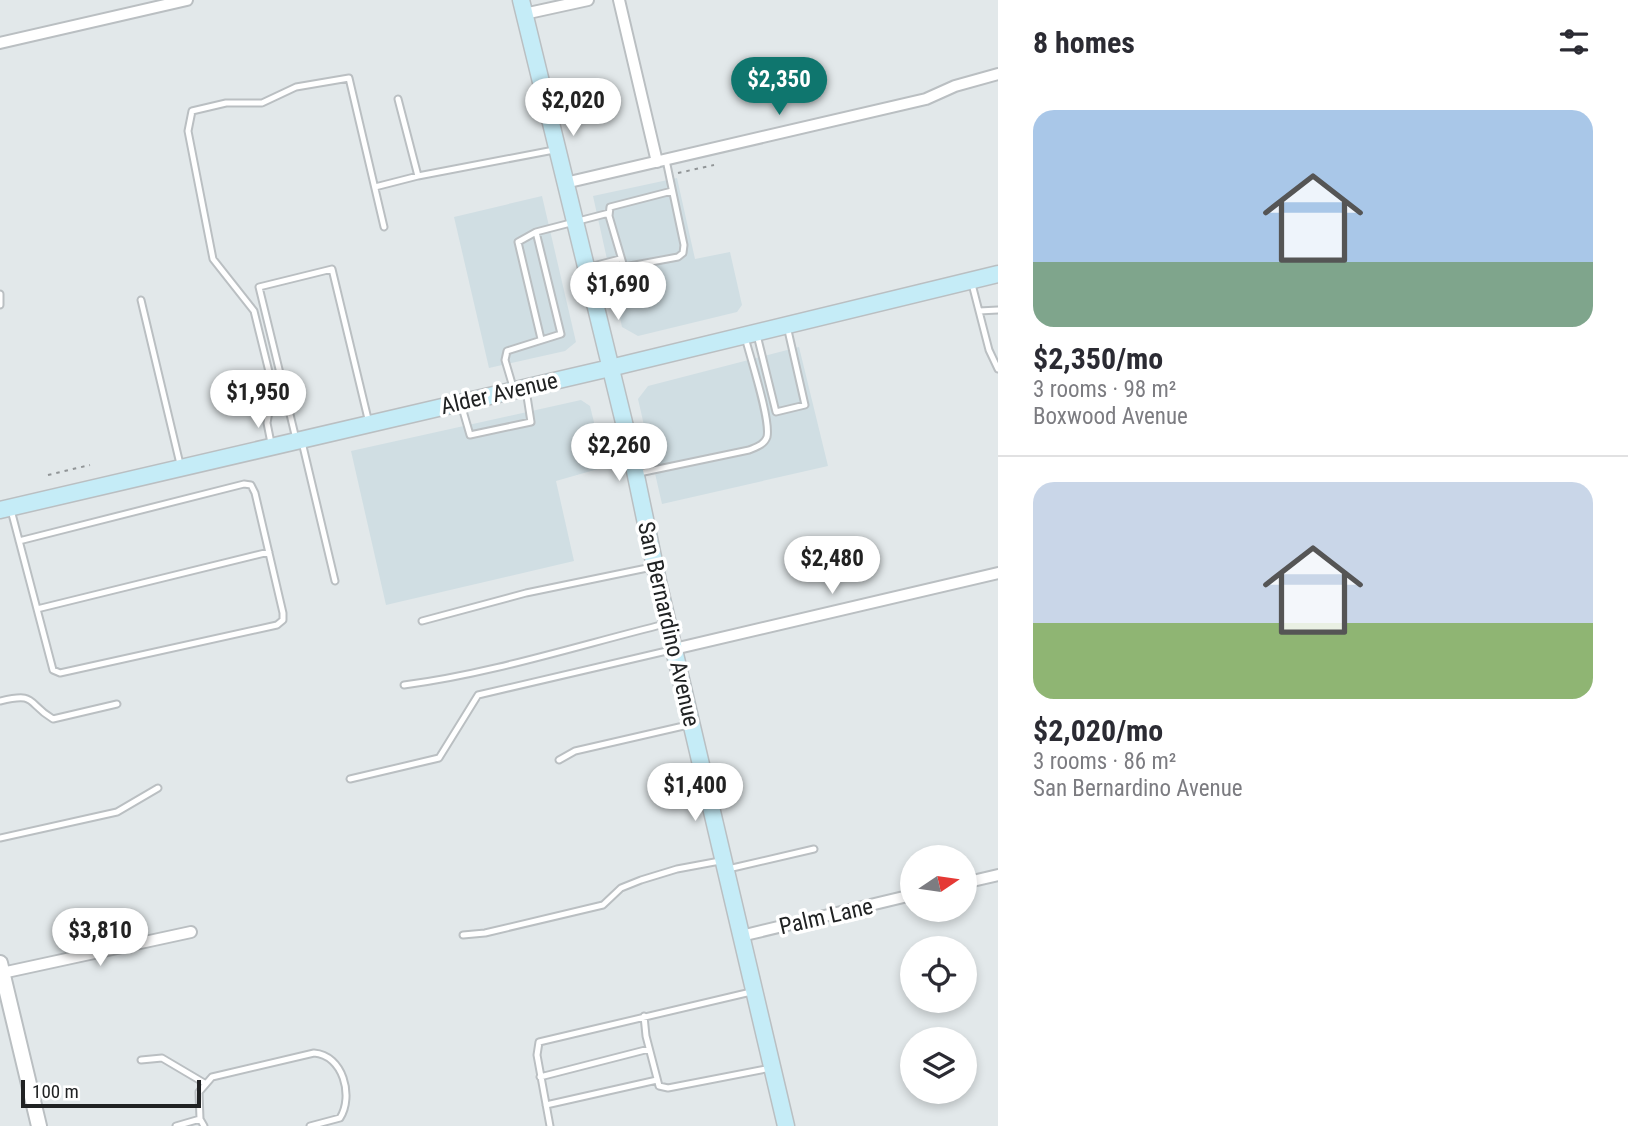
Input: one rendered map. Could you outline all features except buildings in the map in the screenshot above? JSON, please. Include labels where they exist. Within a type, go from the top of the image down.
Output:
[{"type":"main road","name":"San Bernardino Avenue","points":[[523,7],[636,474],[691,724],[786,1126]]},
{"type":"main road","name":"Alder Avenue","points":[[5,508],[610,368],[998,274]]},
{"type":"street","points":[[0,43],[187,0]]},
{"type":"street","points":[[523,7],[588,0]]},
{"type":"street","points":[[618,0],[661,161]]},
{"type":"street","points":[[565,183],[926,99],[955,86],[998,74]]},
{"type":"street","points":[[674,649],[998,573]]},
{"type":"street","points":[[977,880],[998,875]]},
{"type":"street","name":"Palm Lane","points":[[741,936],[900,898]]},
{"type":"street","points":[[39,1126],[1,968],[191,932]]},
{"type":"lane","points":[[272,446],[267,423],[273,387],[254,311],[213,259],[188,131],[192,111],[226,103],[262,103],[296,87],[349,78],[384,227]]},
{"type":"lane","points":[[398,99],[418,176]]},
{"type":"lane","points":[[375,187],[418,176],[557,150]]},
{"type":"lane","points":[[661,161],[672,191],[684,245],[681,256],[627,268],[621,266],[610,207],[672,191]]},
{"type":"lane","points":[[541,339],[518,242],[536,232],[609,213]]},
{"type":"lane","points":[[461,402],[470,435],[531,422],[505,360],[507,351],[561,334],[536,232]]},
{"type":"lane","points":[[586,267],[620,259]]},
{"type":"lane","points":[[335,581],[259,287],[332,269],[369,423]]},
{"type":"lane","points":[[972,281],[989,350],[998,369]]},
{"type":"lane","points":[[0,294],[0,305]]},
{"type":"lane","points":[[141,300],[180,467]]},
{"type":"lane","points":[[979,311],[998,310]]},
{"type":"lane","points":[[751,333],[766,372],[776,412],[805,405],[786,325]]},
{"type":"lane","points":[[636,474],[749,450],[761,445],[767,438],[767,422],[751,333]]},
{"type":"lane","points":[[5,508],[19,541],[53,670],[60,673],[277,625],[283,620],[284,613],[256,493],[251,485],[244,484],[19,541]]},
{"type":"lane","points":[[37,609],[269,552]]},
{"type":"lane","points":[[422,621],[526,593],[655,566]]},
{"type":"lane","points":[[404,685],[522,660],[668,623]]},
{"type":"lane","points":[[349,779],[439,758],[478,695],[674,649]]},
{"type":"lane","points":[[0,701],[20,696],[29,698],[53,719],[117,704]]},
{"type":"lane","points":[[559,760],[575,751],[691,724]]},
{"type":"lane","points":[[0,838],[117,812],[158,788]]},
{"type":"lane","points":[[463,935],[485,933],[603,905],[621,888],[677,869],[724,865],[814,849]]},
{"type":"lane","points":[[550,1126],[537,1055],[539,1042],[754,991]]},
{"type":"lane","points":[[645,1016],[649,1049],[659,1086],[668,1088],[772,1068]]},
{"type":"lane","points":[[540,1077],[649,1049]]},
{"type":"lane","points":[[204,1126],[200,1119],[198,1092],[212,1077],[324,1053],[336,1063],[344,1082],[347,1108],[340,1118],[310,1126]]},
{"type":"lane","points":[[141,1060],[162,1058],[206,1084]]},
{"type":"lane","points":[[546,1104],[657,1080]]},
{"type":"lane","points":[[176,1126],[200,1119]]},
{"type":"path","points":[[674,174],[714,165]]},
{"type":"path","points":[[48,475],[90,465]]},
{"type":"shaded area","points":[[677,178],[695,259],[730,252],[742,305],[737,312],[638,336],[622,327],[593,196]]},
{"type":"shaded area","points":[[542,196],[576,342],[565,351],[489,368],[454,217]]},
{"type":"shaded area","points":[[799,347],[828,466],[662,504],[638,399],[648,386]]},
{"type":"shaded area","points":[[581,400],[590,406],[605,467],[556,481],[574,561],[386,605],[351,451]]}]
